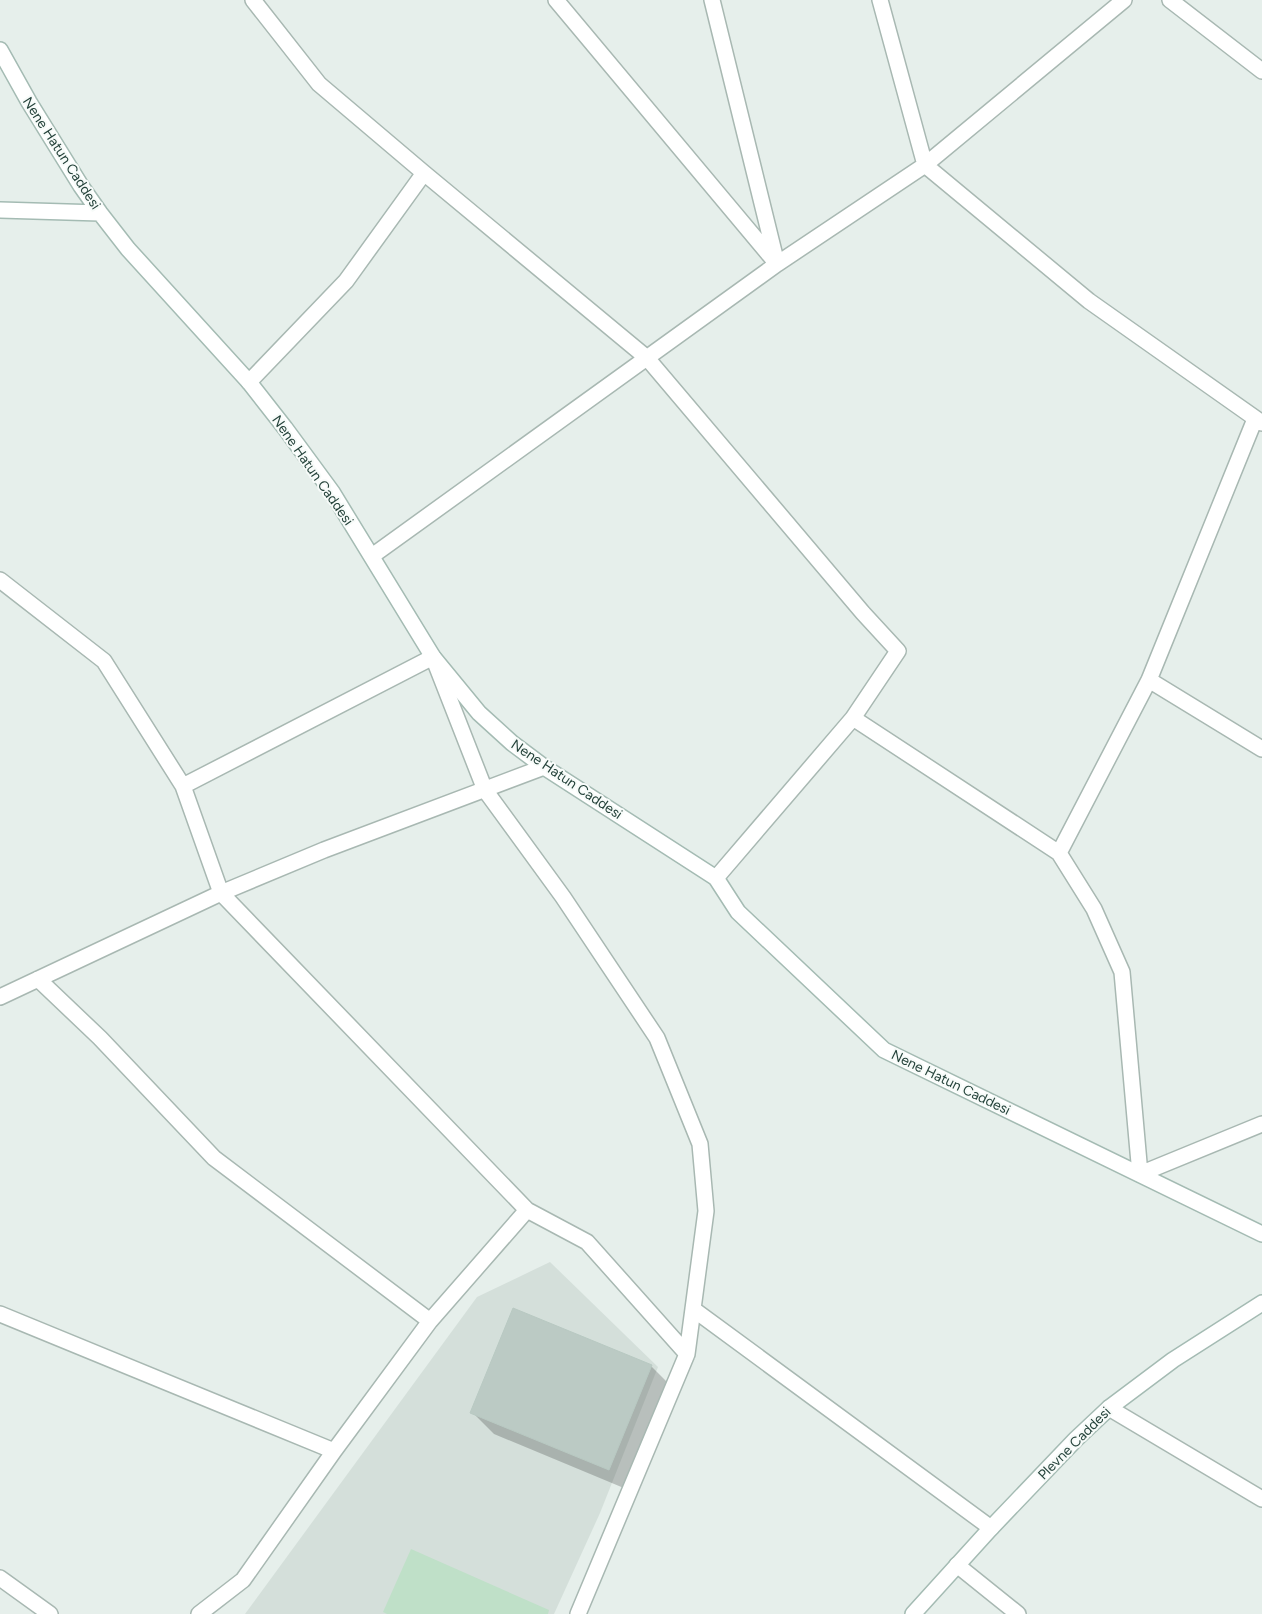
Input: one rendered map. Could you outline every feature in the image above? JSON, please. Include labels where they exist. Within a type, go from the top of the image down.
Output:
[{"type":"street","points":[[253,0],[319,84],[424,174],[648,358],[863,613],[898,651],[853,718],[716,878]]},
{"type":"street","points":[[556,0],[777,264]]},
{"type":"street","points":[[712,0],[777,264]]},
{"type":"street","points":[[880,0],[924,165],[1089,301],[1258,421],[1149,680],[1059,853]]},
{"type":"street","points":[[372,556],[777,264],[924,165],[1124,0]]},
{"type":"street","points":[[1170,0],[1262,71]]},
{"type":"street","name":"Nene Hatun Caddesi","points":[[0,50],[28,102],[100,213],[128,249],[249,382],[332,492],[432,657],[479,713],[512,743],[544,767],[716,878],[738,912],[884,1050],[1262,1234]]},
{"type":"street","points":[[249,382],[346,281],[424,174]]},
{"type":"street","points":[[0,210],[100,213]]},
{"type":"street","points":[[0,580],[104,660],[183,786],[221,893],[527,1210],[587,1242],[687,1354]]},
{"type":"street","points":[[183,786],[432,657],[485,790],[563,897],[657,1038],[700,1144],[706,1211],[687,1354],[578,1614]]},
{"type":"street","points":[[1149,680],[1262,749]]},
{"type":"street","points":[[853,718],[1059,853],[1094,909],[1122,972],[1140,1174],[1262,1124]]},
{"type":"street","points":[[0,997],[221,893],[324,850],[544,767]]},
{"type":"street","points":[[38,979],[100,1038],[214,1158],[430,1321]]},
{"type":"street","points":[[199,1614],[243,1580],[334,1451],[430,1321],[527,1210]]},
{"type":"street","name":"Plevne Caddesi","points":[[913,1614],[1076,1438],[1109,1408],[1172,1360],[1262,1303]]},
{"type":"street","points":[[693,1309],[991,1528]]},
{"type":"street","points":[[0,1314],[334,1451]]},
{"type":"street","points":[[1109,1408],[1262,1499]]},
{"type":"street","points":[[957,1565],[1018,1614]]},
{"type":"street","points":[[0,1578],[50,1614]]},
{"type":"shaded area","points":[[550,1262],[658,1367],[600,1513],[554,1614],[245,1614],[477,1297]]},
{"type":"green space","points":[[411,1549],[549,1610],[548,1614],[387,1614],[383,1612]]},
{"type":"building","points":[[513,1308],[652,1365],[609,1470],[470,1413]]}]
